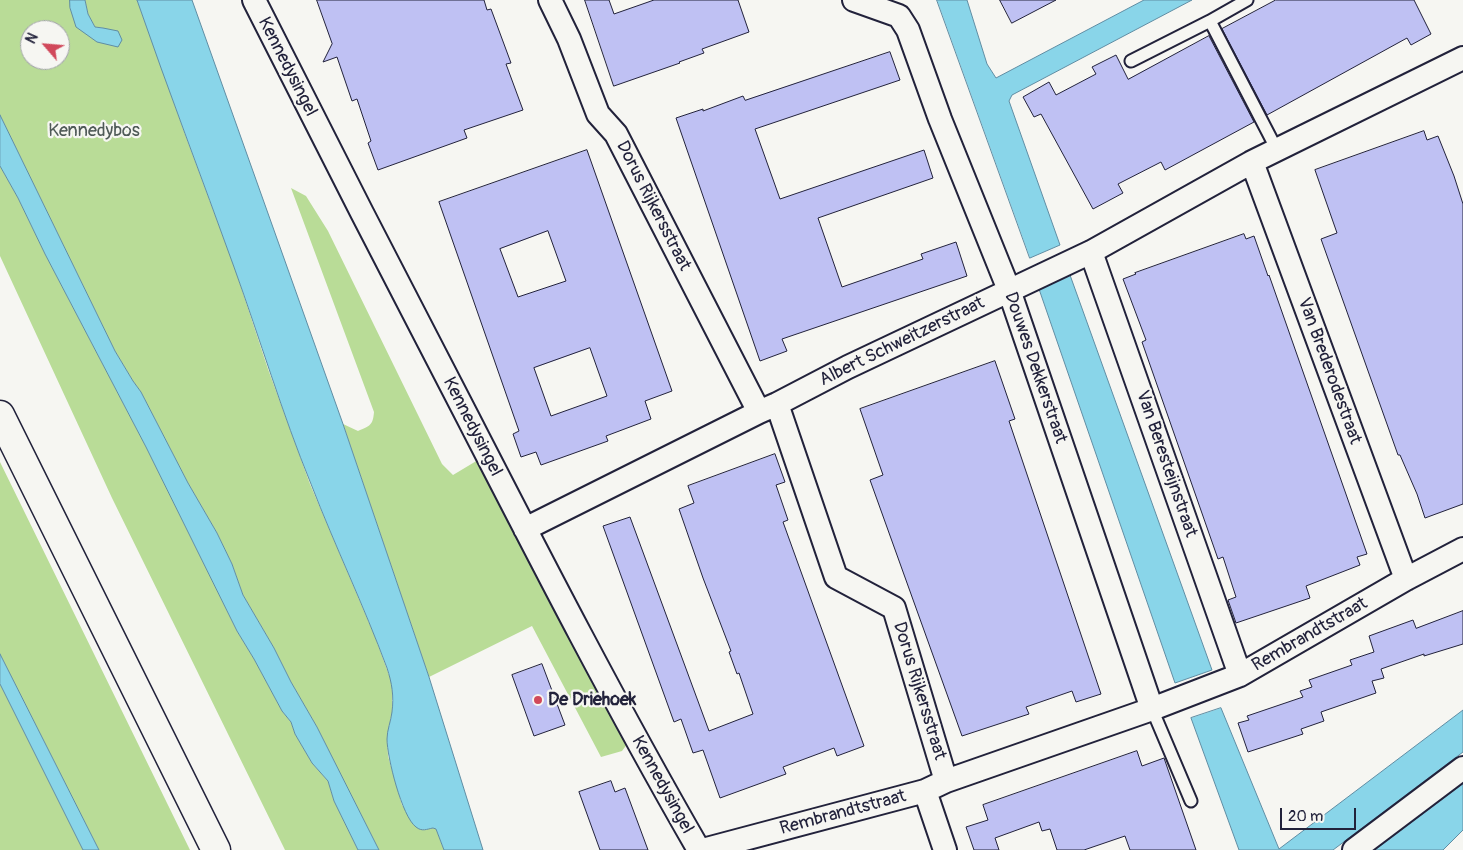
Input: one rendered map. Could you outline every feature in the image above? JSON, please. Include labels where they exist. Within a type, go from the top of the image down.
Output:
[{"type":"highway","points":[[0,415],[216,850]]},
{"type":"street","name":"Kennedysingel","points":[[254,0],[350,191],[525,528],[644,755],[699,850]]},
{"type":"street","name":"Dorus Rijkersstraat","points":[[550,0],[569,39],[598,114],[616,134],[768,408],[836,576],[894,608],[946,781]]},
{"type":"street","name":"Douwes Dekkerstraat","points":[[854,0],[900,16],[908,30],[940,119],[1009,290],[1152,709]]},
{"type":"street","name":"Albert Schweitzerstraat","points":[[525,528],[848,367],[1091,252],[1252,162],[1463,59]]},
{"type":"street","name":"Van Brederodestraat","points":[[1252,162],[1406,579]]},
{"type":"street","name":"Van Beresteijnstraat","points":[[1091,252],[1240,675]]},
{"type":"street","name":"Rembrandtstraat","points":[[703,850],[925,791],[946,781],[1152,709],[1240,675],[1406,579],[1463,549]]},
{"type":"street","points":[[1354,850],[1463,768]]},
{"type":"street","name":"Rembrandtstraat","points":[[925,791],[945,850]]},
{"type":"lane","points":[[1131,61],[1247,0]]},
{"type":"lane","points":[[1210,21],[1277,150]]},
{"type":"lane","points":[[1152,709],[1191,801]]},
{"type":"green space","name":"Kennedybos","points":[[0,0],[70,0],[70,9],[97,42],[103,28],[95,27],[88,14],[85,0],[137,0],[235,269],[268,369],[310,484],[375,637],[392,683],[392,713],[387,737],[388,756],[402,805],[423,830],[436,829],[444,850],[379,850],[317,727],[243,595],[232,564],[217,533],[188,483],[141,392],[115,351],[0,115]]},
{"type":"green space","points":[[0,166],[146,447],[237,631],[282,711],[291,722],[295,734],[312,763],[328,781],[334,801],[358,850],[285,850],[112,498],[0,256]]},
{"type":"green space","points":[[291,188],[306,196],[328,231],[442,464],[453,475],[478,460],[628,743],[622,751],[601,757],[532,626],[429,677],[343,424],[358,431],[370,424],[373,420],[374,412]]},
{"type":"green space","points":[[0,462],[190,850],[99,850],[0,654]]},
{"type":"green space","points":[[0,684],[83,850],[0,850]]},
{"type":"water","points":[[70,0],[85,0],[88,14],[95,27],[118,31],[122,40],[118,47],[97,42],[76,27],[70,8]]},
{"type":"water","points":[[137,0],[192,0],[343,424],[429,677],[483,850],[444,850],[436,829],[418,829],[411,821],[401,800],[392,772],[388,748],[387,736],[393,700],[387,668],[300,457],[234,267]]},
{"type":"water","points":[[937,0],[967,0],[987,64],[996,78],[1144,0],[1192,0],[1012,95],[1009,101],[1060,245],[1030,258]]},
{"type":"water","points":[[0,115],[115,351],[141,392],[188,483],[217,533],[232,564],[243,595],[317,727],[379,850],[358,850],[334,801],[328,781],[312,763],[295,734],[291,722],[282,711],[237,631],[146,447],[0,166]]},
{"type":"water","points":[[1070,275],[1212,670],[1175,683],[1039,289]]},
{"type":"water","points":[[0,654],[99,850],[83,850],[0,684]]},
{"type":"water","points":[[1221,708],[1279,849],[1463,710],[1463,752],[1333,850],[1239,850],[1191,718]]},
{"type":"water","points":[[1463,784],[1463,830],[1443,850],[1375,850]]},
{"type":"building","points":[[317,0],[484,0],[487,10],[491,9],[511,63],[506,64],[523,110],[464,130],[467,138],[378,170],[368,143],[371,141],[357,99],[352,101],[337,57],[323,62],[332,44]]},
{"type":"building","points":[[585,0],[609,0],[614,14],[654,0],[738,0],[749,32],[702,49],[704,53],[680,63],[614,86]]},
{"type":"building","points":[[1000,0],[1056,0],[1012,23]]},
{"type":"building","points":[[1276,0],[1414,0],[1431,34],[1411,45],[1407,38],[1267,115],[1222,29]]},
{"type":"building","points":[[1209,36],[1254,122],[1165,170],[1161,162],[1118,184],[1123,193],[1093,209],[1041,114],[1034,117],[1023,97],[1049,82],[1056,95],[1096,74],[1092,67],[1116,55],[1128,79]]},
{"type":"building","points":[[890,52],[900,80],[755,129],[780,199],[924,150],[933,178],[818,218],[842,287],[923,259],[921,254],[956,242],[967,276],[782,339],[787,351],[760,361],[676,118],[703,109],[703,111],[743,96],[745,100]]},
{"type":"building","points":[[1424,131],[1427,140],[1438,136],[1463,204],[1463,504],[1425,518],[1417,494],[1400,455],[1398,455],[1321,239],[1337,233],[1315,170]]},
{"type":"building","points":[[587,150],[672,391],[645,401],[651,419],[606,436],[608,441],[541,465],[536,452],[521,457],[513,434],[519,431],[439,202]],"holes":[[[548,231],[566,281],[518,297],[500,249]],[[590,348],[607,396],[551,416],[534,368]]]},
{"type":"building","points":[[1244,234],[1246,239],[1254,236],[1269,275],[1367,554],[1357,557],[1360,565],[1306,586],[1310,598],[1236,623],[1228,600],[1236,597],[1223,557],[1218,559],[1142,342],[1146,340],[1123,279]]},
{"type":"building","points":[[995,361],[1015,419],[1009,421],[1101,694],[1076,702],[1072,691],[1026,707],[1029,714],[962,736],[870,480],[883,475],[860,409]]},
{"type":"building","points":[[775,454],[785,482],[776,485],[788,520],[783,522],[864,746],[837,756],[834,748],[783,767],[786,774],[720,798],[703,750],[693,753],[681,719],[674,722],[603,526],[630,517],[709,731],[753,714],[739,673],[737,674],[729,652],[731,651],[679,509],[694,503],[688,486]]},
{"type":"building","points":[[1463,611],[1463,644],[1424,656],[1424,654],[1381,669],[1384,678],[1372,681],[1376,693],[1321,712],[1324,721],[1301,729],[1303,734],[1248,752],[1238,723],[1249,720],[1247,716],[1303,697],[1300,691],[1312,687],[1309,680],[1352,665],[1350,660],[1374,652],[1369,636],[1413,620],[1416,628]]},
{"type":"building","name":"De Driehoek","points":[[542,664],[565,725],[534,736],[512,675]]},
{"type":"building","points":[[1137,751],[1142,766],[1164,758],[1196,850],[1130,850],[1125,836],[1084,850],[1057,850],[1050,829],[1042,831],[1039,822],[995,838],[999,850],[974,850],[966,827],[988,820],[983,805]]},
{"type":"building","points":[[611,781],[615,792],[625,788],[648,850],[600,850],[579,792]]},
{"type":"place","name":"De Driehoek","points":[[538,700]]}]
